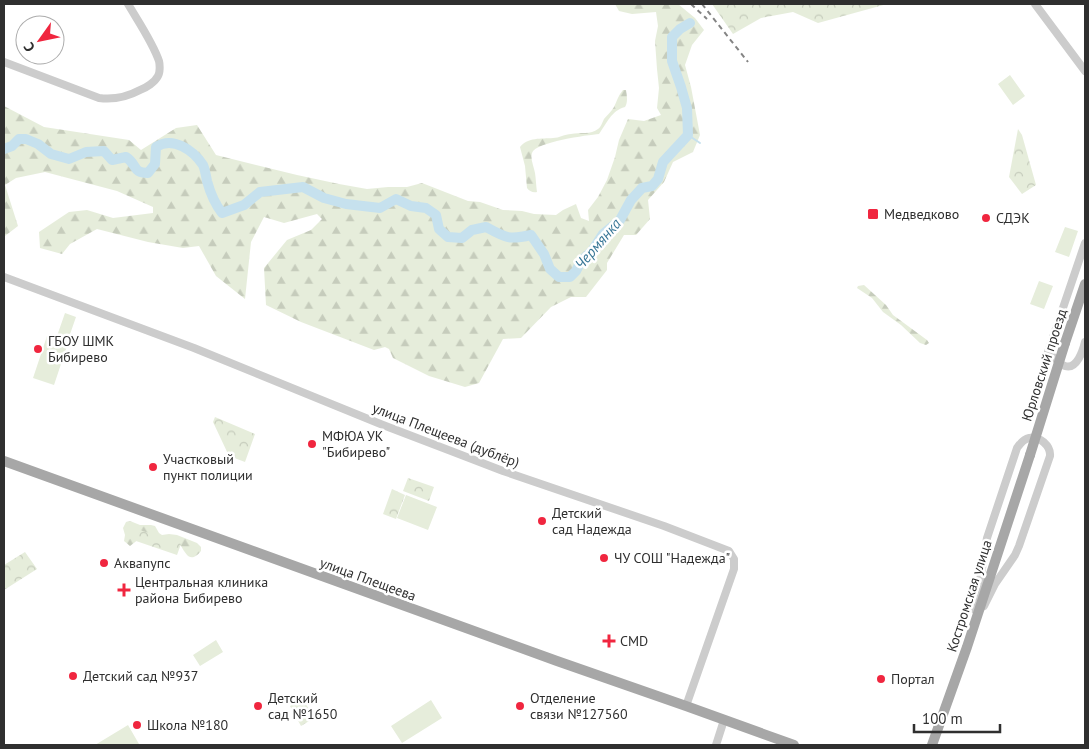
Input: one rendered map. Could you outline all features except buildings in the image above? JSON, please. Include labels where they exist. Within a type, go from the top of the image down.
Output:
[{"type":"main road","name":"Юрловский проезд","points":[[1030,455],[1085,284]]},
{"type":"main road","name":"Костромская улица","points":[[932,745],[967,647],[1030,455]]},
{"type":"main road","name":"улица Плещеева","points":[[4,461],[794,745]]},
{"type":"street","points":[[4,62],[99,98],[110,100],[142,90],[159,76],[160,64],[154,49],[128,4]]},
{"type":"street","points":[[1035,4],[1085,71]]},
{"type":"street","points":[[1085,242],[1048,352],[1063,364],[1072,365],[1079,358],[1085,342]]},
{"type":"street","name":"улица Плещеева (дублёр)","points":[[4,277],[194,348],[383,425],[503,471],[664,526],[729,551],[734,559],[734,569],[686,706]]},
{"type":"street","points":[[967,647],[978,597],[987,538],[1013,458],[1017,448],[1024,440],[1028,438],[1038,439],[1048,447],[1050,456],[1015,555],[995,584],[973,628]]},
{"type":"street","points":[[716,745],[724,720]]},
{"type":"green space","points":[[615,4],[678,4],[695,18],[704,30],[692,45],[685,65],[700,135],[693,152],[673,162],[664,182],[648,200],[650,219],[636,235],[624,235],[607,263],[607,270],[586,297],[571,297],[551,307],[521,338],[503,339],[479,383],[465,387],[429,376],[393,358],[389,349],[385,347],[374,350],[301,322],[266,305],[264,268],[287,240],[311,230],[322,219],[317,214],[284,223],[264,217],[251,242],[245,299],[216,276],[199,246],[183,248],[148,242],[97,229],[70,244],[62,254],[40,248],[39,232],[69,212],[87,210],[113,218],[153,213],[153,207],[117,191],[45,172],[16,178],[5,185],[18,226],[4,235],[4,106],[44,127],[129,140],[141,150],[176,128],[197,125],[216,155],[297,175],[367,189],[407,187],[422,183],[468,201],[480,202],[503,210],[534,214],[556,215],[576,204],[581,218],[589,221],[588,210],[607,180],[619,140],[628,119],[644,121],[661,115],[657,108],[659,88],[655,41],[658,26],[656,12],[632,14],[619,11]]},
{"type":"green space","points":[[712,4],[887,4],[818,23],[793,12],[761,18],[733,34]]},
{"type":"green space","points":[[1010,75],[1025,96],[1013,105],[998,84]]},
{"type":"green space","points":[[623,90],[626,90],[627,94],[625,107],[613,114],[599,134],[552,142],[535,149],[531,158],[537,192],[529,190],[527,188],[525,166],[520,147],[531,140],[595,131],[613,109]]},
{"type":"green space","points":[[1018,129],[1022,135],[1036,185],[1022,194],[1009,177]]},
{"type":"green space","points":[[1065,227],[1078,231],[1069,257],[1055,252]]},
{"type":"green space","points":[[1039,281],[1053,286],[1044,309],[1030,304]]},
{"type":"green space","points":[[864,285],[886,305],[893,315],[929,343],[926,345],[920,343],[901,325],[883,312],[872,298],[857,288]]},
{"type":"green space","points":[[65,313],[76,317],[68,340],[57,336]]},
{"type":"green space","points":[[47,336],[68,343],[54,385],[33,378]]},
{"type":"green space","points":[[215,417],[255,434],[245,462],[229,456],[213,422]]},
{"type":"green space","points":[[408,478],[434,487],[429,501],[403,491]]},
{"type":"green space","points":[[392,489],[405,495],[396,519],[383,514]]},
{"type":"green space","points":[[406,495],[437,507],[428,530],[397,518]]},
{"type":"green space","points":[[130,521],[140,525],[155,526],[162,535],[177,535],[197,543],[201,547],[201,551],[198,555],[190,557],[181,546],[139,539],[130,546],[124,541],[123,528],[126,522]]},
{"type":"green space","points":[[140,530],[181,544],[177,555],[136,541]]},
{"type":"green space","points":[[25,552],[37,569],[4,590],[4,565]]},
{"type":"green space","points":[[216,640],[223,652],[200,666],[193,655]]},
{"type":"green space","points":[[303,699],[314,718],[301,726],[290,706]]},
{"type":"green space","points":[[431,700],[442,718],[402,743],[391,726]]},
{"type":"green space","points":[[128,725],[139,744],[95,745]]},
{"type":"waterway","name":"Чермянка","points":[[4,149],[12,146],[19,139],[26,139],[38,144],[51,154],[69,159],[86,152],[104,151],[112,160],[126,157],[137,170],[148,173],[155,164],[156,147],[162,144],[176,144],[182,146],[199,159],[203,165],[211,194],[222,213],[244,205],[260,192],[303,187],[324,198],[346,204],[380,208],[396,199],[411,206],[426,208],[436,215],[439,229],[448,237],[462,238],[472,230],[486,227],[508,237],[531,235],[544,254],[550,269],[559,277],[570,277],[576,271],[581,261],[592,251],[603,234],[620,220],[631,200],[642,188],[652,186],[658,179],[663,162],[688,135],[687,108],[672,61],[672,37],[690,23]]},
{"type":"waterway","points":[[688,135],[700,143]]},
{"type":"railway","points":[[691,4],[707,19]]},
{"type":"railway","points":[[702,4],[748,62]]},
{"type":"place","name":"Медведково","points":[[873,214]]},
{"type":"place","name":"СДЭК","points":[[986,218]]},
{"type":"place","name":"ГБОУ ШМК Бибирево","points":[[38,349]]},
{"type":"place","name":"МФЮА УК \"Бибирево\"","points":[[312,444]]},
{"type":"place","name":"Участковый пункт полиции","points":[[153,467]]},
{"type":"place","name":"Детский сад Надежда","points":[[542,521]]},
{"type":"place","name":"ЧУ СОШ \"Надежда\"","points":[[604,558]]},
{"type":"place","name":"Аквапупс","points":[[104,563]]},
{"type":"place","name":"Центральная клиника района Бибирево","points":[[124,590]]},
{"type":"place","name":"CMD","points":[[609,641]]},
{"type":"place","name":"Детский сад №937","points":[[73,676]]},
{"type":"place","name":"Портал","points":[[881,679]]},
{"type":"place","name":"Детский сад №1650","points":[[258,706]]},
{"type":"place","name":"Отделение связи №127560","points":[[520,706]]},
{"type":"place","name":"Школа №180","points":[[137,725]]}]
